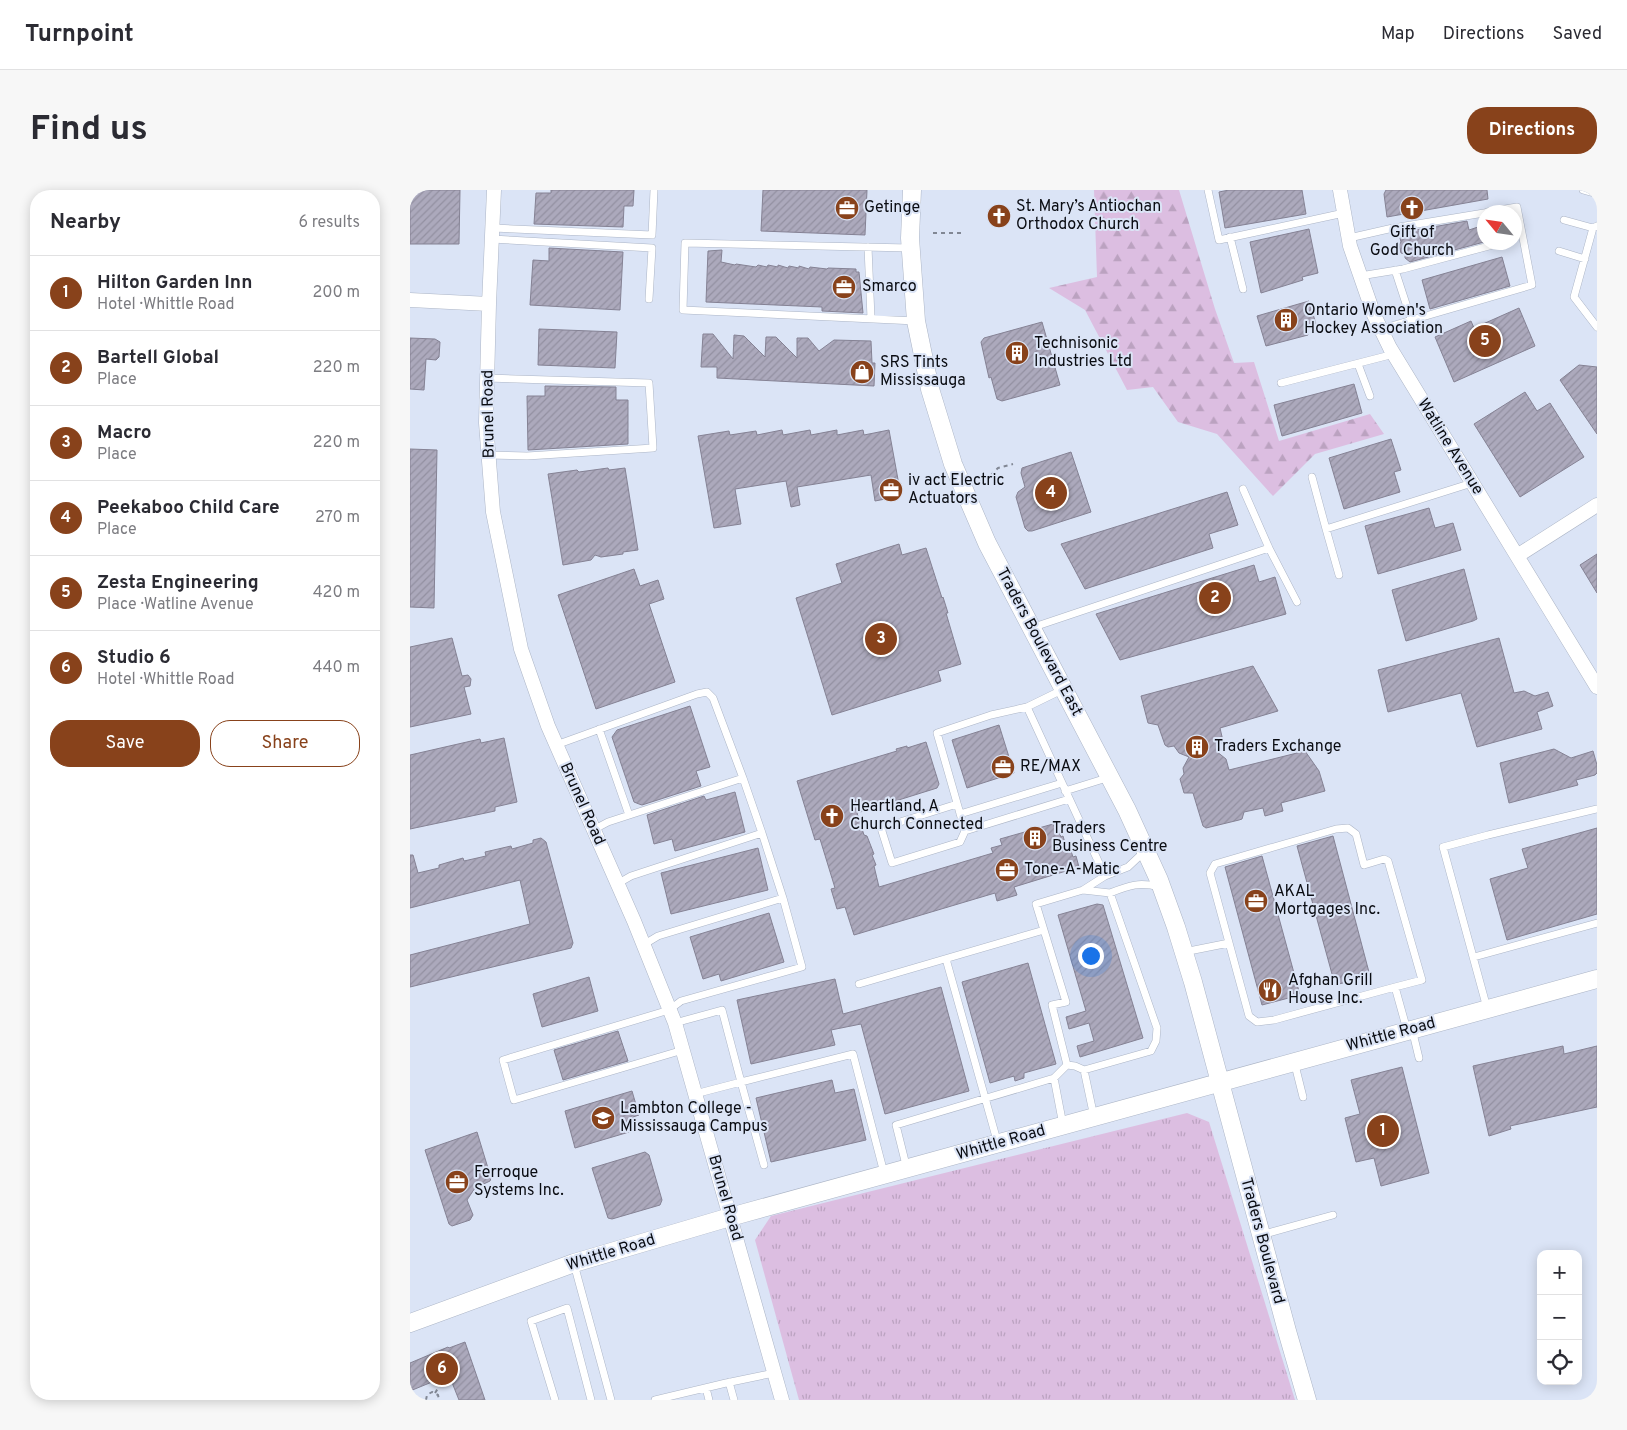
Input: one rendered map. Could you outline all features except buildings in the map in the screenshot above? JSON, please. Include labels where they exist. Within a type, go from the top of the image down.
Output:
[{"type":"street","name":"Brunel Road","points":[[494,190],[486,423],[493,512],[521,649],[548,726],[643,945],[672,1017],[696,1094],[782,1400]]},
{"type":"street","name":"Traders Boulevard East","points":[[912,190],[911,248],[916,321],[930,389],[953,464],[987,543],[1031,628],[1065,688],[1146,851],[1162,888],[1184,952],[1219,1082]]},
{"type":"street","name":"Watline Avenue","points":[[1340,190],[1348,238],[1374,315],[1381,329],[1394,354],[1597,687]]},
{"type":"street","points":[[410,300],[489,304]]},
{"type":"street","points":[[1517,556],[1597,505]]},
{"type":"street","name":"Whittle Road","points":[[410,1323],[574,1263],[730,1217],[1597,979]]},
{"type":"street","name":"Traders Boulevard","points":[[1219,1082],[1307,1400]]},
{"type":"lane","points":[[492,233],[652,235],[654,190]]},
{"type":"lane","points":[[1208,190],[1219,240],[1344,213]]},
{"type":"lane","points":[[1584,190],[1597,194]]},
{"type":"lane","points":[[1348,238],[1393,228],[1477,214]]},
{"type":"lane","points":[[1564,220],[1595,227],[1574,297],[1597,327]]},
{"type":"lane","points":[[492,233],[652,248],[649,300]]},
{"type":"lane","points":[[1381,329],[1532,285],[1522,233]]},
{"type":"lane","points":[[1230,237],[1243,288]]},
{"type":"lane","points":[[911,248],[685,243],[683,310],[916,321]]},
{"type":"lane","points":[[868,247],[871,318]]},
{"type":"lane","points":[[1360,276],[1395,270],[1477,249]]},
{"type":"lane","points":[[1559,251],[1585,259]]},
{"type":"lane","points":[[1395,270],[1411,319]]},
{"type":"lane","points":[[1281,383],[1394,354]]},
{"type":"lane","points":[[1358,364],[1370,396]]},
{"type":"lane","points":[[487,378],[649,383],[653,448],[527,456],[489,455]]},
{"type":"lane","points":[[1312,477],[1339,575]]},
{"type":"lane","points":[[1326,529],[1472,483]]},
{"type":"lane","points":[[1243,489],[1269,548],[1297,602]]},
{"type":"lane","points":[[1031,628],[1269,548]]},
{"type":"lane","points":[[957,804],[881,828],[892,863],[960,842],[965,831],[937,733],[991,715],[1026,707],[1065,688]]},
{"type":"lane","points":[[556,745],[697,694],[707,692],[713,698],[762,833],[783,898],[802,967],[681,1002],[672,1017]]},
{"type":"lane","points":[[1026,707],[1105,876]]},
{"type":"lane","points":[[599,729],[629,815]]},
{"type":"lane","points":[[1066,791],[1110,777]]},
{"type":"lane","points":[[593,830],[608,822],[743,778]]},
{"type":"lane","points":[[960,814],[1062,784]]},
{"type":"lane","points":[[965,831],[1069,799]]},
{"type":"lane","points":[[1488,1009],[1443,847],[1597,809]]},
{"type":"lane","points":[[1348,828],[1356,834],[1364,866],[1384,859],[1388,861],[1422,980],[1395,988],[1274,1020],[1257,1022],[1249,1016],[1229,943],[1210,873],[1214,864],[1336,829],[1348,828]]},
{"type":"lane","points":[[617,884],[631,876],[762,833]]},
{"type":"lane","points":[[1067,1065],[1052,1005],[1066,1002],[1036,904],[1083,890],[1105,876],[1128,867],[1146,851]]},
{"type":"lane","points":[[1083,890],[1110,893],[1132,885],[1145,883],[1162,888]]},
{"type":"lane","points":[[1067,1065],[1084,1070],[1151,1051],[1156,1041],[1157,1028],[1110,893]]},
{"type":"lane","points":[[643,945],[658,936],[783,898]]},
{"type":"lane","points":[[1474,957],[1597,923]]},
{"type":"lane","points":[[859,984],[1044,930]]},
{"type":"lane","points":[[1184,952],[1229,943]]},
{"type":"lane","points":[[946,959],[998,1144]]},
{"type":"lane","points":[[1395,988],[1419,1058]]},
{"type":"lane","points":[[683,1050],[514,1100],[503,1060],[672,1017],[722,1010],[764,1165]]},
{"type":"lane","points":[[696,1094],[852,1054],[884,1175]]},
{"type":"lane","points":[[1294,1061],[1303,1097]]},
{"type":"lane","points":[[907,1169],[896,1125],[1054,1078],[1067,1065]]},
{"type":"lane","points":[[1084,1070],[1094,1117]]},
{"type":"lane","points":[[1054,1078],[1063,1126]]},
{"type":"lane","points":[[1261,1235],[1333,1215]]},
{"type":"lane","points":[[574,1263],[611,1400]]},
{"type":"lane","points":[[555,1400],[531,1321],[566,1308],[591,1400]]},
{"type":"lane","points":[[655,1400],[774,1373]]},
{"type":"lane","points":[[729,1382],[734,1400]]},
{"type":"lane","points":[[706,1388],[710,1400]]},
{"type":"path","points":[[933,233],[961,233]]},
{"type":"path","points":[[963,490],[990,477],[998,468],[1013,464]]},
{"type":"path","points":[[425,1400],[428,1394],[435,1393],[444,1379]]},
{"type":"path","points":[[435,1393],[439,1400]]},
{"type":"green space","points":[[1094,190],[1179,190],[1215,309],[1234,363],[1254,362],[1279,441],[1370,414],[1384,434],[1315,454],[1273,496],[1217,434],[1178,422],[1153,387],[1127,390],[1085,310],[1049,288],[1097,277]]},
{"type":"green space","points":[[1187,1113],[1209,1122],[1295,1400],[799,1400],[755,1240],[771,1216]]},
{"type":"place","name":"Getinge","points":[[847,208]]},
{"type":"place","name":"Gift of God Church","points":[[1412,208]]},
{"type":"place","name":"St. Mary’s Antiochan Orthodox Church","points":[[999,216]]},
{"type":"place","name":"Smarco","points":[[844,287]]},
{"type":"place","name":"Ontario Women's Hockey Association","points":[[1286,320]]},
{"type":"place","name":"Zesta Engineering","points":[[1485,341]]},
{"type":"place","name":"Technisonic Industries Ltd","points":[[1017,353]]},
{"type":"place","name":"SRS Tints Mississauga","points":[[862,372]]},
{"type":"place","name":"iv act Electric Actuators","points":[[891,490]]},
{"type":"place","name":"Peekaboo Child Care","points":[[1051,493]]},
{"type":"place","name":"Bartell Global","points":[[1215,598]]},
{"type":"place","name":"Macro","points":[[881,639]]},
{"type":"place","name":"Traders Exchange","points":[[1197,747]]},
{"type":"place","name":"RE/MAX","points":[[1003,767]]},
{"type":"place","name":"Heartland, A Church Connected","points":[[832,816]]},
{"type":"place","name":"Traders Business Centre","points":[[1035,838]]},
{"type":"place","name":"Tone-A-Matic","points":[[1007,870]]},
{"type":"place","name":"AKAL Mortgages Inc.","points":[[1256,901]]},
{"type":"place","name":"Afghan Grill House Inc.","points":[[1270,990]]},
{"type":"place","name":"Lambton College - Mississauga Campus","points":[[603,1118]]},
{"type":"place","name":"Hilton Garden Inn","points":[[1383,1131]]},
{"type":"place","name":"Ferroque Systems Inc.","points":[[457,1182]]},
{"type":"place","name":"Studio 6","points":[[442,1369]]}]
